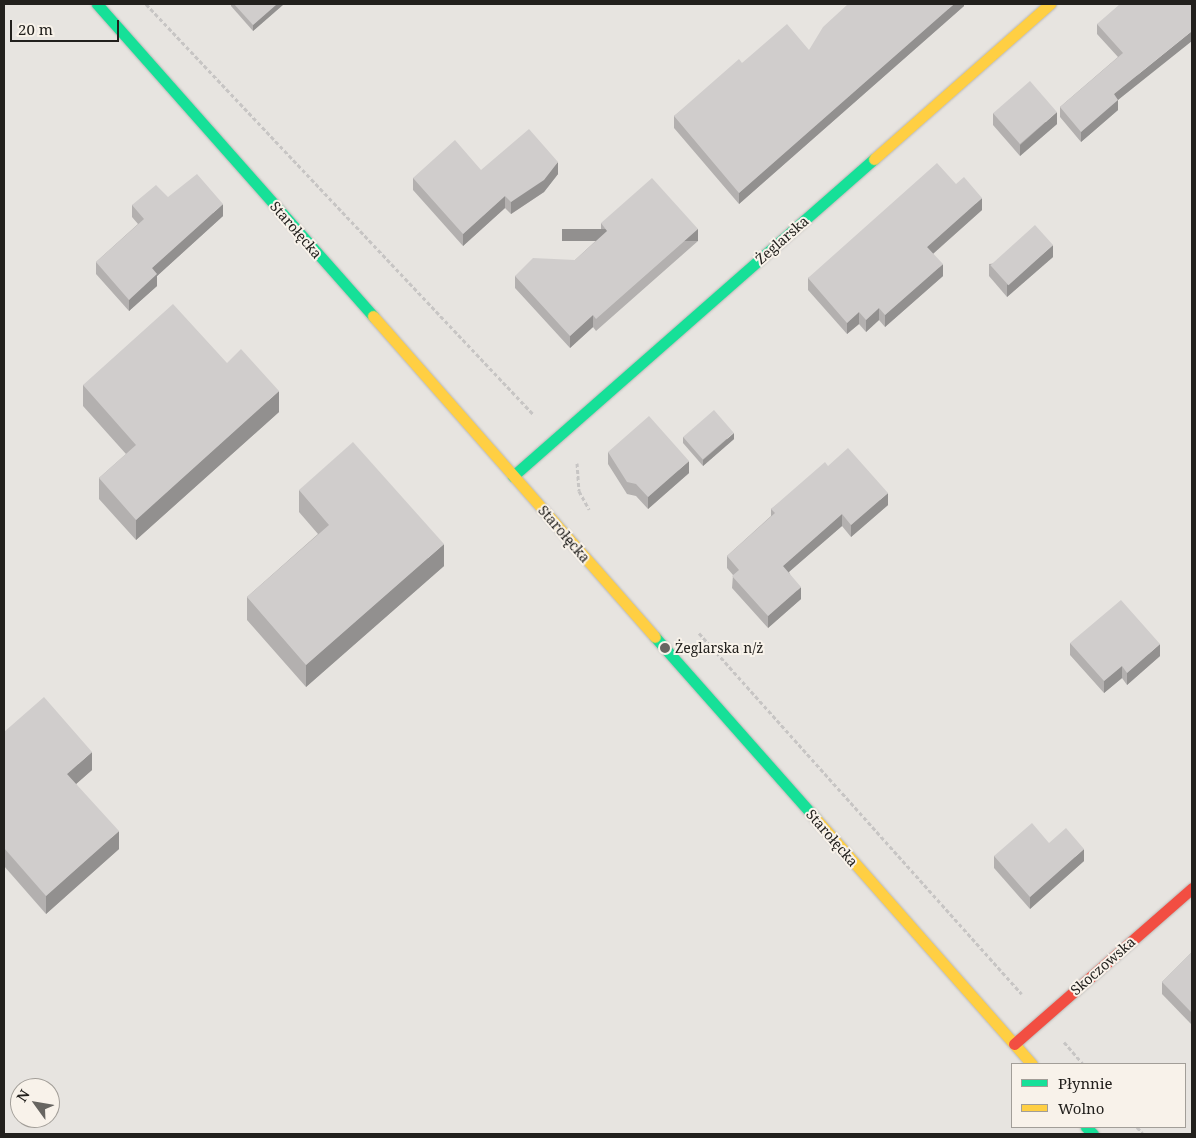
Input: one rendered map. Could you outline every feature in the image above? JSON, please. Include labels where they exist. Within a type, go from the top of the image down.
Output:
[{"type":"street","name":"Starołęcka","points":[[97,4],[1031,1063]]},
{"type":"street","name":"Żeglarska","points":[[513,476],[1050,4]]},
{"type":"street","name":"Skoczowska","points":[[1014,1044],[1192,888]]},
{"type":"path","points":[[146,4],[556,438],[577,462],[579,491],[596,518]]},
{"type":"path","points":[[695,628],[1044,1018],[1081,1063]]},
{"type":"building","points":[[234,4],[277,4],[253,25]]},
{"type":"building","points":[[848,4],[954,4],[739,193],[674,116],[739,59],[742,63],[787,24],[809,50],[823,27]]},
{"type":"building","points":[[1120,4],[1192,4],[1192,31],[1114,94],[1118,100],[1081,132],[1060,107],[1123,53],[1097,24]]},
{"type":"building","points":[[1030,81],[1057,112],[1020,144],[993,113]]},
{"type":"building","points":[[529,129],[558,162],[544,180],[511,202],[505,196],[463,234],[413,178],[455,140],[481,170]]},
{"type":"building","points":[[937,163],[956,184],[964,177],[982,198],[927,247],[943,264],[885,315],[879,308],[866,320],[859,312],[847,323],[808,278]]},
{"type":"building","points":[[197,174],[223,204],[152,268],[157,274],[129,300],[96,262],[144,219],[132,205],[156,185],[168,197]]},
{"type":"building","points":[[652,178],[698,229],[596,319],[593,315],[570,336],[515,276],[533,258],[575,260],[607,231],[601,223]]},
{"type":"building","points":[[1035,225],[1053,245],[1008,285],[990,265]]},
{"type":"building","points":[[173,304],[227,363],[241,349],[279,391],[136,520],[99,478],[136,445],[83,385]]},
{"type":"building","points":[[714,410],[734,433],[703,460],[683,437]]},
{"type":"building","points":[[649,416],[689,461],[648,497],[636,484],[627,482],[608,452]]},
{"type":"building","points":[[353,442],[444,544],[306,665],[247,597],[329,525],[299,490]]},
{"type":"building","points":[[848,448],[888,493],[851,525],[842,514],[783,566],[801,587],[768,616],[732,576],[739,570],[727,556],[775,513],[771,509],[825,462],[828,466]]},
{"type":"building","points":[[1121,600],[1160,644],[1127,673],[1122,666],[1104,681],[1070,643]]},
{"type":"building","points":[[44,697],[92,752],[67,774],[119,831],[46,896],[4,848],[4,732]]},
{"type":"building","points":[[1032,823],[1049,843],[1066,828],[1084,849],[1030,897],[994,856]]},
{"type":"building","points":[[1192,952],[1192,1011],[1191,1012],[1162,982]]},
{"type":"traffic: fast","points":[[97,4],[373,316]]},
{"type":"traffic: fast","points":[[513,476],[874,159]]},
{"type":"traffic: fast","points":[[655,637],[815,818]]},
{"type":"traffic: fast","points":[[1087,1128],[1093,1134]]},
{"type":"traffic: slow","points":[[874,159],[1050,4]]},
{"type":"traffic: slow","points":[[373,316],[655,637]]},
{"type":"traffic: slow","points":[[815,818],[1031,1063]]},
{"type":"traffic: jam","points":[[1014,1044],[1192,888]]},
{"type":"place","name":"Żeglarska n/ż","points":[[665,648]]}]
